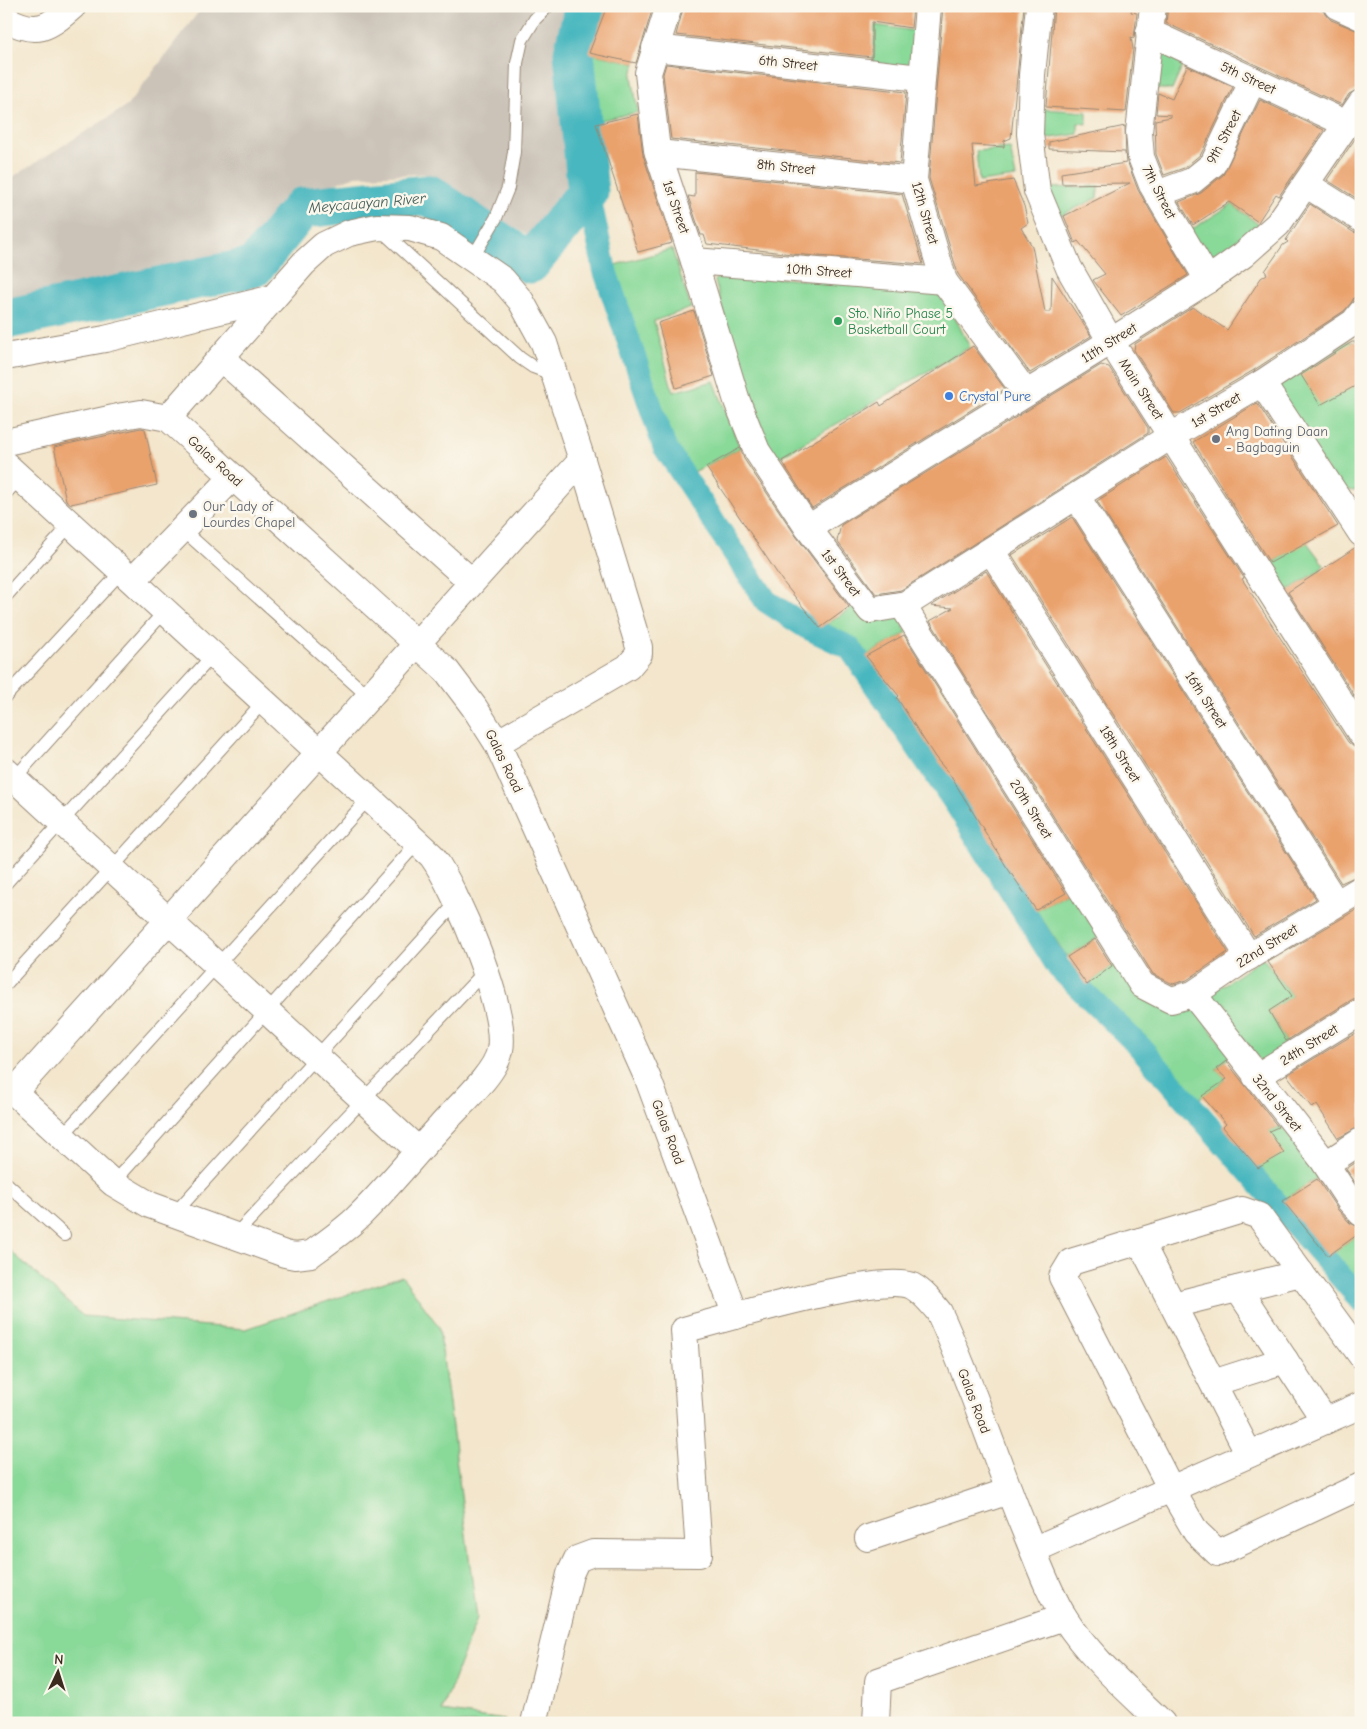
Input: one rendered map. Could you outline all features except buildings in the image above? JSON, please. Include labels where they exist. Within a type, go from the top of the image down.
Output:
[{"type":"street","points":[[6,19],[24,28],[39,28],[46,26],[73,6]]},
{"type":"street","name":"1st Street","points":[[669,6],[648,73],[658,153],[694,261],[737,402],[757,451],[808,528],[870,610],[903,606],[992,552],[1171,436],[1262,383],[1359,321]]},
{"type":"street","name":"12th Street","points":[[928,6],[920,78],[914,180],[944,281],[1026,393]]},
{"type":"street","name":"Main Street","points":[[1039,6],[1032,74],[1030,134],[1037,191],[1069,268],[1111,342],[1361,734]]},
{"type":"street","name":"7th Street","points":[[1153,6],[1139,132],[1141,157],[1157,194],[1208,280]]},
{"type":"street","points":[[1337,6],[1361,17]]},
{"type":"street","name":"5th Street","points":[[1149,32],[1253,80],[1354,114]]},
{"type":"street","name":"6th Street","points":[[655,48],[920,78]]},
{"type":"street","name":"9th Street","points":[[1157,194],[1192,181],[1213,164],[1253,80]]},
{"type":"street","name":"11th Street","points":[[808,528],[1111,342],[1208,280],[1243,255],[1278,224],[1354,114]]},
{"type":"street","name":"8th Street","points":[[658,153],[914,180]]},
{"type":"street","points":[[1307,184],[1361,219]]},
{"type":"street","points":[[6,442],[141,413],[168,418],[304,263],[324,245],[349,232],[377,226],[410,228],[441,237],[476,251],[521,301],[544,343],[638,637],[639,654],[628,666],[497,742]]},
{"type":"street","name":"10th Street","points":[[694,261],[944,281]]},
{"type":"street","points":[[6,357],[105,339],[273,298]]},
{"type":"street","points":[[221,358],[472,582]]},
{"type":"street","points":[[1262,383],[1352,501],[1361,533]]},
{"type":"street","name":"Galas Road","points":[[168,418],[446,670],[474,706],[497,742],[648,1080],[736,1316],[874,1284],[894,1283],[911,1286],[926,1296],[939,1312],[1008,1491],[1064,1616],[1148,1719]]},
{"type":"street","points":[[11,479],[71,524],[165,611],[214,655],[319,752],[418,842],[432,856],[444,873],[457,902],[484,972],[500,1022],[500,1052],[486,1075],[355,1220],[311,1254],[295,1256],[150,1205],[113,1183],[62,1136],[9,1092],[168,920],[319,752],[369,697],[416,644],[582,460]]},
{"type":"street","points":[[127,576],[182,529],[233,477]]},
{"type":"street","name":"16th Street","points":[[1077,498],[1336,903]]},
{"type":"street","name":"18th Street","points":[[992,552],[1249,957]]},
{"type":"street","name":"20th Street","points":[[903,606],[1142,985],[1182,997]]},
{"type":"street","points":[[9,779],[62,822],[418,1150]]},
{"type":"street","name":"22nd Street","points":[[1182,997],[1361,889]]},
{"type":"street","name":"32nd Street","points":[[1182,997],[1256,1077],[1326,1164],[1349,1200],[1361,1213]]},
{"type":"street","name":"24th Street","points":[[1256,1077],[1361,1012]]},
{"type":"street","points":[[1326,1164],[1361,1141]]},
{"type":"street","points":[[1361,1355],[1259,1216],[1242,1210],[1071,1262],[1062,1277],[1171,1489],[1196,1532],[1218,1553],[1361,1486]]},
{"type":"street","points":[[1140,1241],[1249,1454]]},
{"type":"street","points":[[1173,1304],[1300,1273]]},
{"type":"street","points":[[1238,1289],[1325,1421]]},
{"type":"street","points":[[534,1723],[570,1574],[577,1559],[594,1553],[699,1554],[684,1330],[736,1316]]},
{"type":"street","points":[[1213,1383],[1285,1360]]},
{"type":"street","points":[[1033,1550],[1361,1405]]},
{"type":"street","points":[[868,1538],[1008,1491]]},
{"type":"street","points":[[876,1723],[878,1682],[1064,1616]]},
{"type":"lane","points":[[476,251],[496,218],[508,188],[512,170],[516,63],[522,40],[535,19],[548,6]]},
{"type":"lane","points":[[377,226],[520,358],[533,367],[555,375]]},
{"type":"lane","points":[[520,358],[544,343]]},
{"type":"lane","points":[[6,596],[71,524]]},
{"type":"lane","points":[[182,529],[369,697]]},
{"type":"lane","points":[[6,696],[127,576]]},
{"type":"lane","points":[[9,779],[165,611]]},
{"type":"lane","points":[[6,883],[214,655]]},
{"type":"lane","points":[[6,984],[264,701]]},
{"type":"lane","points":[[62,1136],[370,798]]},
{"type":"lane","points":[[113,1183],[418,842]]},
{"type":"lane","points":[[174,1214],[457,902]]},
{"type":"lane","points":[[236,1234],[484,972]]},
{"type":"lane","points":[[6,1182],[64,1235]]},
{"type":"shaded area","points":[[203,6],[571,6],[560,56],[570,195],[535,240],[425,174],[356,176],[290,200],[236,256],[6,303],[6,181],[127,106]]},
{"type":"green space","points":[[875,25],[915,31],[913,70],[873,64]]},
{"type":"green space","points":[[1159,49],[1184,63],[1172,90],[1153,88]]},
{"type":"green space","points":[[584,52],[635,63],[632,76],[638,112],[593,122],[582,88]]},
{"type":"green space","points":[[1044,109],[1087,112],[1087,124],[1078,123],[1078,134],[1045,139]]},
{"type":"green space","points":[[1010,148],[1016,177],[979,182],[976,151]]},
{"type":"green space","points":[[1099,186],[1097,198],[1059,216],[1049,188]]},
{"type":"green space","points":[[1232,204],[1263,228],[1211,269],[1189,231]]},
{"type":"green space","points":[[672,249],[691,308],[654,321],[673,392],[714,381],[740,448],[688,475],[667,443],[608,267]]},
{"type":"green space","points":[[719,274],[932,289],[949,308],[970,347],[776,459],[764,445],[747,397],[715,281]]},
{"type":"green space","points":[[1347,341],[1361,343],[1361,486],[1353,491],[1339,488],[1273,388]]},
{"type":"green space","points":[[1306,541],[1324,565],[1319,571],[1287,591],[1270,564]]},
{"type":"green space","points":[[857,604],[898,614],[907,633],[860,659],[850,646],[820,629]]},
{"type":"green space","points":[[1070,891],[1099,936],[1067,957],[1036,910]]},
{"type":"green space","points":[[1263,958],[1292,996],[1269,1011],[1289,1047],[1264,1066],[1209,995]]},
{"type":"green space","points":[[1117,962],[1190,1002],[1230,1056],[1216,1069],[1225,1077],[1225,1080],[1195,1102],[1087,985]]},
{"type":"green space","points":[[1281,1126],[1324,1173],[1283,1201],[1258,1168],[1269,1131]]},
{"type":"green space","points":[[1361,1232],[1361,1290],[1328,1256]]},
{"type":"green space","points":[[6,1247],[83,1316],[246,1329],[402,1276],[439,1327],[477,1618],[442,1711],[505,1720],[504,1723],[6,1723]]},
{"type":"waterway","name":"Meycauayan River","points":[[6,319],[254,267],[302,208],[429,195],[530,263],[588,192],[574,53],[585,6]]},
{"type":"waterway","points":[[588,192],[605,271],[664,446],[766,601],[806,627],[850,648],[958,807],[1059,968],[1139,1046],[1361,1300]]},
{"type":"place","name":"Sto. Niño Phase 5 Basketball Court","points":[[838,321]]},
{"type":"place","name":"Crystal Pure","points":[[949,396]]},
{"type":"place","name":"Ang Dating Daan - Bagbaguin","points":[[1216,439]]},
{"type":"place","name":"Our Lady of Lourdes Chapel","points":[[193,514]]}]
